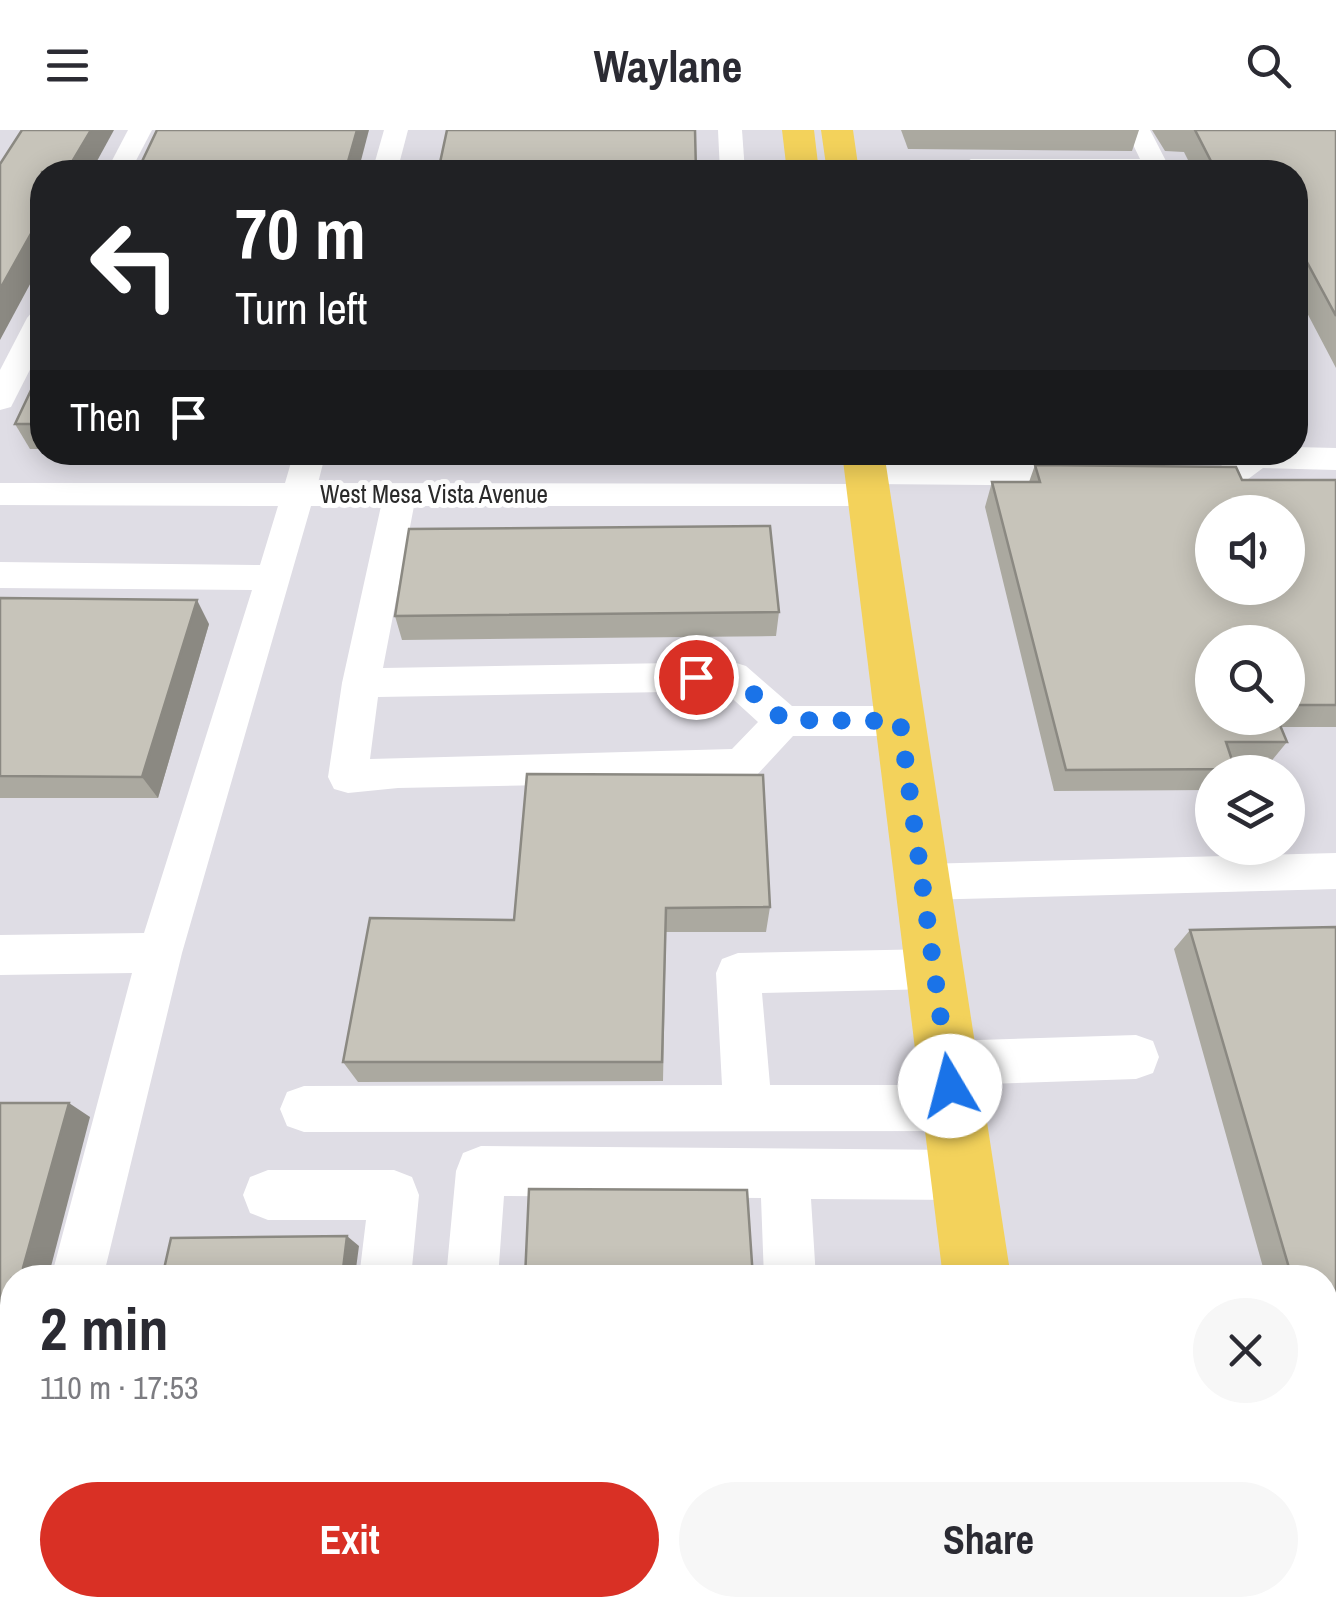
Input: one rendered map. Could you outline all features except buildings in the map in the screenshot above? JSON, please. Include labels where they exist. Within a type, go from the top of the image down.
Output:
[{"type":"main road","points":[[798,130],[802,160]]},
{"type":"main road","points":[[838,130],[842,160]]},
{"type":"main road","points":[[866,473],[975,1265]]},
{"type":"street","points":[[124,160],[140,130]]},
{"type":"street","points":[[388,160],[396,130]]},
{"type":"street","points":[[730,130],[732,160]]},
{"type":"street","points":[[1138,130],[1153,160]]},
{"type":"street","points":[[0,400],[30,341]]},
{"type":"street","points":[[1308,458],[1336,459]]},
{"type":"street","points":[[80,1265],[160,953],[307,465]]},
{"type":"street","name":"West Mesa Vista Avenue","points":[[0,494],[400,494],[866,473],[950,465]]},
{"type":"street","name":"West Mesa Vista Avenue","points":[[997,465],[1140,476],[1228,477],[1242,465]]},
{"type":"street","points":[[400,494],[361,683],[348,777],[398,772],[742,765],[784,720]]},
{"type":"street","points":[[0,575],[274,578]]},
{"type":"street","points":[[361,683],[733,676],[784,720],[900,721]]},
{"type":"street","points":[[922,882],[1336,871]]},
{"type":"street","points":[[0,956],[160,953]]},
{"type":"street","points":[[748,1108],[738,973],[934,969]]},
{"type":"street","points":[[304,1110],[748,1108],[950,1086],[1136,1057]]},
{"type":"street","points":[[473,1265],[481,1171],[963,1175]]},
{"type":"street","points":[[785,1173],[789,1265]]},
{"type":"street","points":[[268,1195],[394,1195],[386,1265]]},
{"type":"shaded area","points":[[0,130],[1336,130],[1336,1265],[0,1265]]},
{"type":"route","points":[[696,677],[733,676],[784,720],[900,721],[950,1086]]}]
